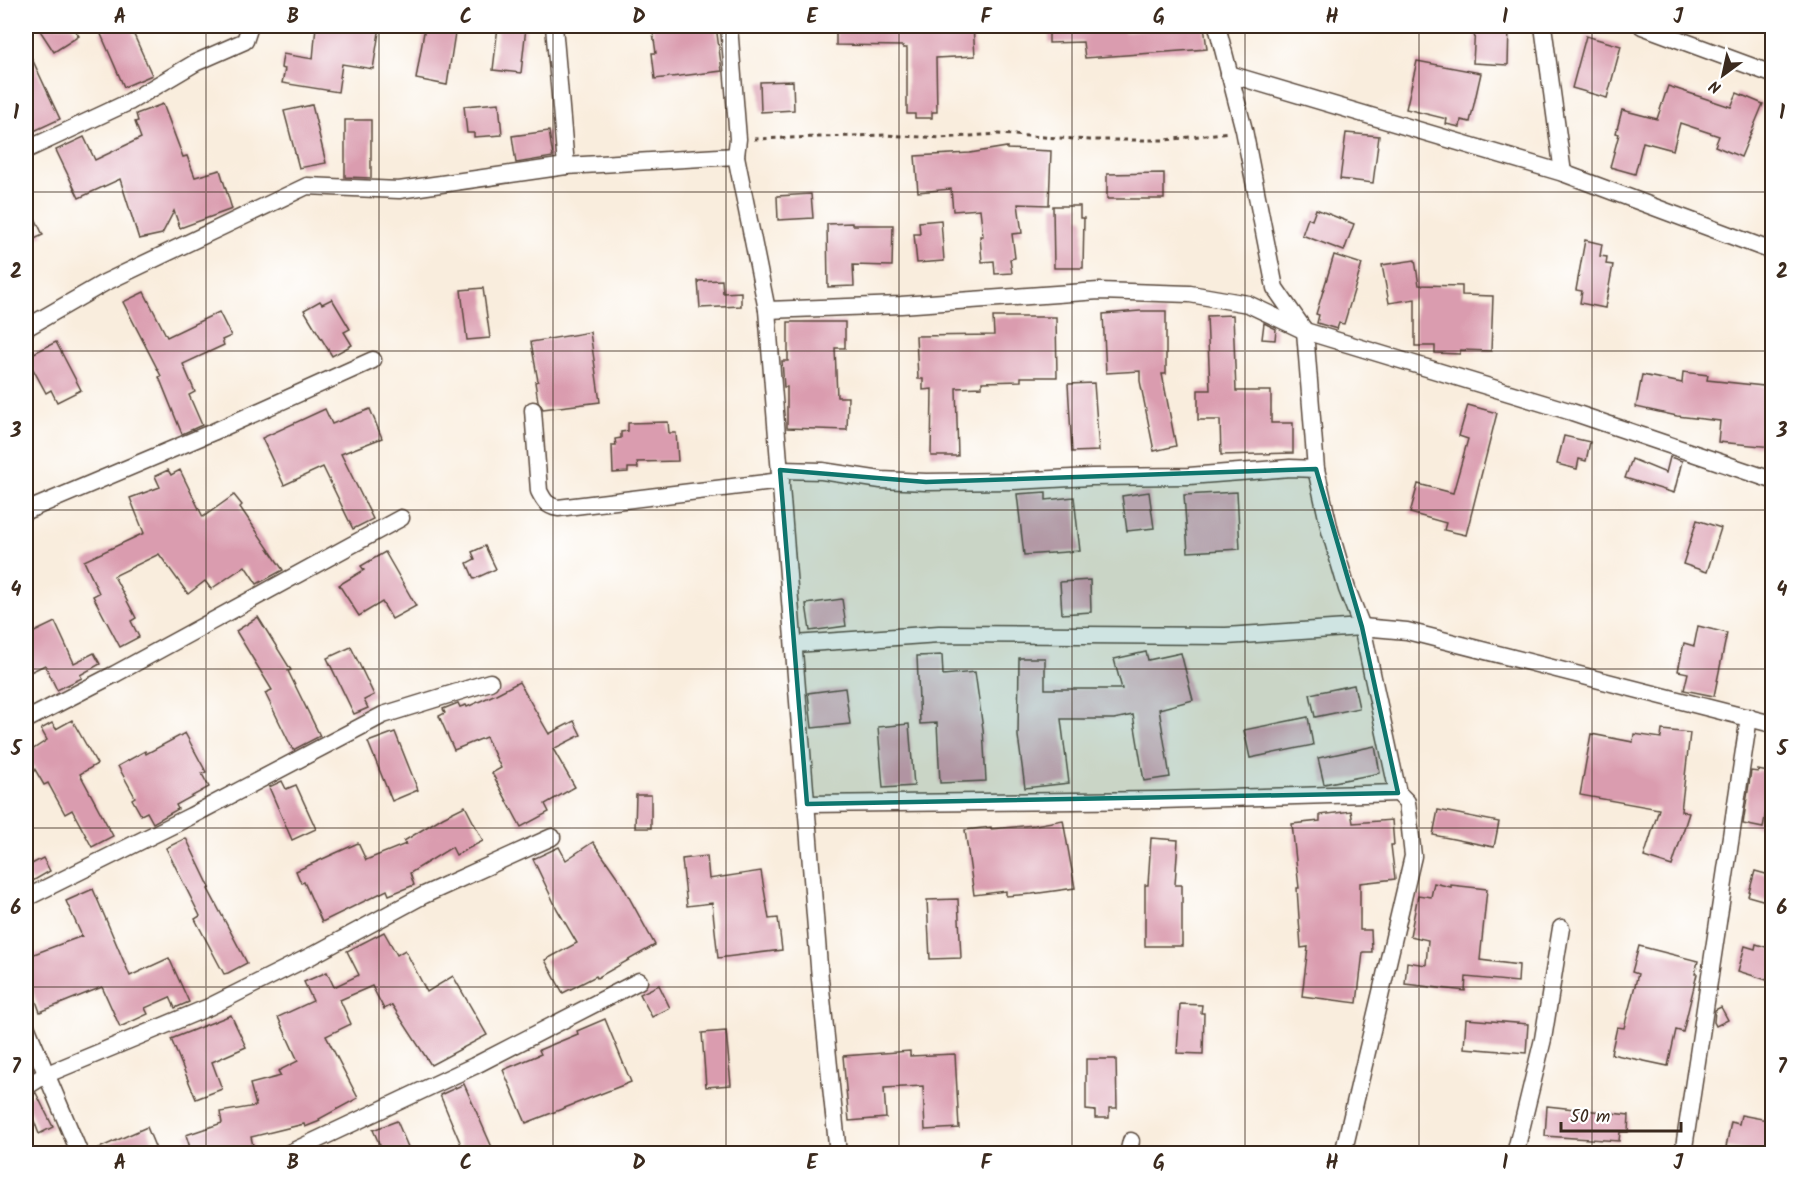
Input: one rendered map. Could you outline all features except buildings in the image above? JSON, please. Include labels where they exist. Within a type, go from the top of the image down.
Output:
[{"type":"street","points":[[26,150],[129,102],[195,63],[245,41],[250,26]]},
{"type":"street","points":[[554,26],[566,166]]},
{"type":"street","points":[[729,26],[737,147],[767,310],[820,978],[838,1154]]},
{"type":"street","points":[[1217,26],[1244,130],[1275,288],[1305,331],[1316,469],[1330,531],[1347,589],[1362,627],[1398,793],[1407,802],[1413,856],[1344,1154]]},
{"type":"street","points":[[1543,26],[1563,173]]},
{"type":"street","points":[[1642,26],[1773,74]]},
{"type":"street","points":[[1229,74],[1563,173],[1773,251]]},
{"type":"street","points":[[26,328],[104,283],[307,186],[399,190],[566,166],[737,147]]},
{"type":"street","points":[[767,310],[901,305],[1099,291],[1191,294],[1248,304],[1305,331],[1572,412],[1773,480]]},
{"type":"street","points":[[26,511],[213,432],[373,360]]},
{"type":"street","points":[[533,410],[539,491],[545,502],[551,507],[558,508],[822,471],[881,480],[926,482],[1189,476],[1290,468],[1316,469]]},
{"type":"street","points":[[26,720],[401,518]]},
{"type":"street","points":[[795,645],[939,634],[1226,636],[1362,627],[1407,632],[1773,724]]},
{"type":"street","points":[[26,898],[191,816],[383,715],[490,682]]},
{"type":"street","points":[[1683,1154],[1749,717]]},
{"type":"street","points":[[807,804],[1160,800],[1398,793]]},
{"type":"street","points":[[26,1087],[45,1075],[209,1007],[313,955],[424,895],[552,837]]},
{"type":"street","points":[[1515,1154],[1543,1039],[1561,928]]},
{"type":"street","points":[[287,1154],[474,1066],[639,981]]},
{"type":"street","points":[[26,1026],[80,1154]]},
{"type":"path","points":[[737,147],[886,135],[941,138],[998,134],[1090,140],[1166,140],[1244,130]]},
{"type":"highlighted area","points":[[1316,469],[1362,627],[1398,793],[807,804],[780,470],[926,482]]}]
